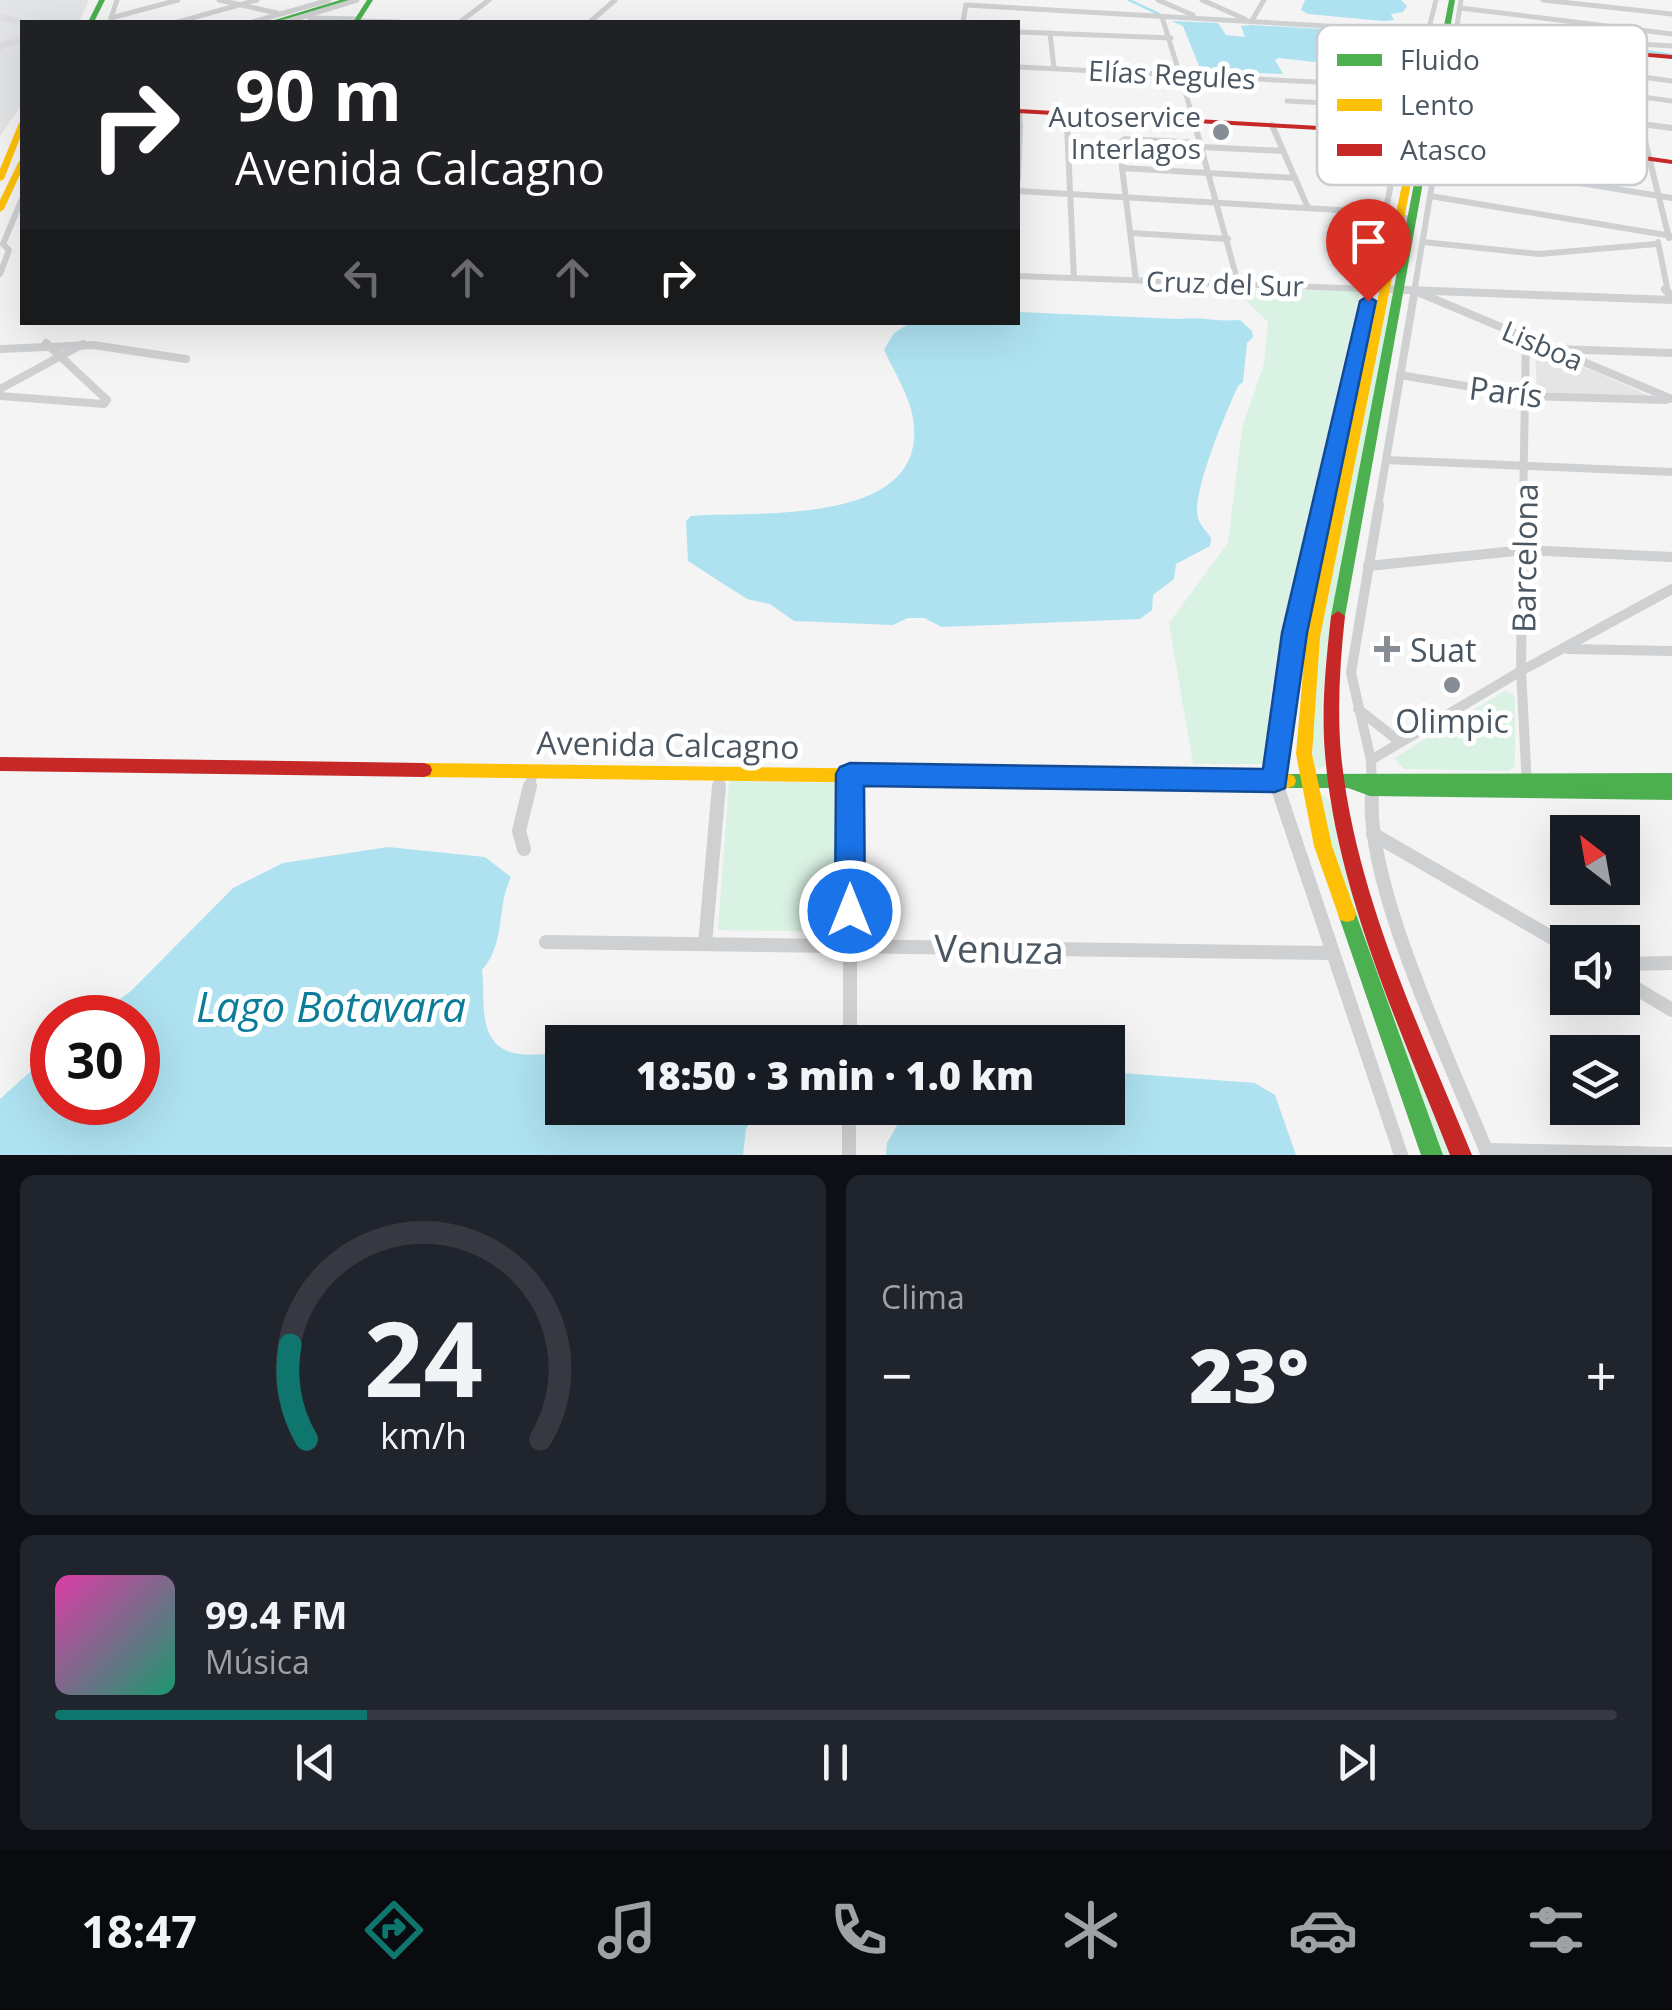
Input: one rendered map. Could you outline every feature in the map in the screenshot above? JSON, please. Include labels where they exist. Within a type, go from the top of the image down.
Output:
[{"type":"main road","points":[[278,20],[343,0]]},
{"type":"main road","points":[[1444,0],[1447,25]]},
{"type":"main road","points":[[1647,49],[1672,52]]},
{"type":"main road","points":[[1020,111],[1317,127]]},
{"type":"main road","points":[[0,209],[20,133]]},
{"type":"main road","points":[[7,182],[20,151]]},
{"type":"main road","points":[[1647,157],[1672,160]]},
{"type":"main road","points":[[1402,185],[1396,199],[1399,217],[1392,290],[1334,638],[1328,711],[1334,780],[1358,881],[1461,1155]]},
{"type":"main road","points":[[1399,217],[1416,185]]},
{"type":"main road","points":[[1392,290],[1313,637],[1306,707],[1307,780],[1346,916],[1432,1155]]},
{"type":"main road","name":"Avenida Calcagno","points":[[0,764],[1334,780],[1372,784],[1527,785],[1672,780]]},
{"type":"main road","name":"Avenida Calcagno","points":[[1527,785],[1672,793]]},
{"type":"street","points":[[107,9],[178,0]]},
{"type":"street","points":[[219,0],[278,20],[344,20]]},
{"type":"street","points":[[185,20],[257,0]]},
{"type":"street","points":[[278,20],[328,0]]},
{"type":"street","points":[[304,17],[357,0]]},
{"type":"street","points":[[463,20],[489,0]]},
{"type":"street","points":[[592,20],[615,0]]},
{"type":"street","points":[[1158,0],[1204,20]]},
{"type":"street","points":[[1202,0],[1251,21]]},
{"type":"street","points":[[1251,21],[1264,0]]},
{"type":"street","points":[[1436,0],[1445,25]]},
{"type":"street","points":[[1456,4],[1461,0]]},
{"type":"street","points":[[1543,0],[1672,14]]},
{"type":"street","points":[[1614,0],[1619,25]]},
{"type":"street","points":[[1456,4],[1612,25]]},
{"type":"street","points":[[962,20],[966,5],[1317,25]]},
{"type":"street","points":[[1165,17],[1238,284]]},
{"type":"street","points":[[1647,30],[1672,34]]},
{"type":"street","points":[[1020,32],[1170,38]]},
{"type":"street","points":[[1050,33],[1054,68]]},
{"type":"street","name":"Elías Regules","points":[[1020,67],[1317,83]]},
{"type":"street","points":[[1647,78],[1672,81]]},
{"type":"street","points":[[1647,97],[1672,100]]},
{"type":"street","points":[[1287,101],[1317,102]]},
{"type":"street","points":[[1067,114],[1074,278]]},
{"type":"street","points":[[1272,124],[1308,208]]},
{"type":"street","points":[[1647,125],[1672,128]]},
{"type":"street","points":[[1136,280],[1121,140],[1283,151]]},
{"type":"street","points":[[1647,157],[1670,237]]},
{"type":"street","points":[[1122,168],[1295,178]]},
{"type":"street","points":[[1430,185],[1422,242],[1392,290],[1400,376],[1351,673],[1371,760],[1373,834],[1391,911],[1487,1152],[1672,1154]]},
{"type":"street","points":[[1592,185],[1672,198]]},
{"type":"street","points":[[1020,191],[1399,217],[1392,290],[1294,633],[1275,780],[1400,1155]]},
{"type":"street","points":[[1430,196],[1670,237]]},
{"type":"street","points":[[0,274],[9,250],[3,244],[20,204]]},
{"type":"street","points":[[1131,233],[1228,239]]},
{"type":"street","points":[[1422,242],[1538,257],[1588,255],[1656,244],[1670,237]]},
{"type":"street","points":[[1656,244],[1665,290],[1672,298]]},
{"type":"street","name":"Cruz del Sur","points":[[1020,276],[1672,298]]},
{"type":"street","name":"Lisboa","points":[[1392,290],[1526,338],[1672,400]]},
{"type":"street","name":"Barcelona","points":[[1526,338],[1521,671],[1527,785]]},
{"type":"street","points":[[0,392],[104,404],[107,400],[46,343]]},
{"type":"street","points":[[0,349],[46,343],[83,344],[144,350],[186,360]]},
{"type":"street","points":[[0,392],[83,344]]},
{"type":"street","points":[[1552,349],[1672,354]]},
{"type":"street","name":"París","points":[[1400,376],[1526,396],[1672,400]]},
{"type":"street","points":[[1386,460],[1672,472]]},
{"type":"street","points":[[1368,566],[1525,550],[1672,557]]},
{"type":"street","points":[[1371,760],[1521,671],[1672,589]]},
{"type":"street","points":[[1563,649],[1672,651]]},
{"type":"street","points":[[1358,708],[1400,742]]},
{"type":"street","points":[[524,849],[518,832],[534,770]]},
{"type":"street","points":[[705,944],[720,772]]},
{"type":"street","points":[[850,774],[850,1025]]},
{"type":"street","points":[[1373,834],[1550,937]]},
{"type":"street","name":"Venuza","points":[[546,942],[1331,953]]},
{"type":"street","points":[[1640,964],[1672,963]]},
{"type":"street","points":[[1640,991],[1672,1010]]},
{"type":"street","points":[[849,1125],[849,1155]]},
{"type":"shaded area","points":[[0,0],[89,0],[80,20],[20,20],[20,107],[0,136]]},
{"type":"shaded area","points":[[1548,351],[1648,397],[1537,392],[1535,352]]},
{"type":"green space","points":[[1234,289],[1360,291],[1278,650],[1270,702],[1274,740],[1264,764],[1193,764],[1169,623],[1228,543],[1242,428],[1264,364],[1268,322]]},
{"type":"green space","points":[[1389,294],[1393,296],[1326,657],[1322,708],[1325,766],[1319,769],[1313,766],[1316,655]]},
{"type":"green space","points":[[1505,691],[1515,696],[1515,766],[1509,771],[1404,769],[1394,758]]},
{"type":"green space","points":[[729,781],[839,783],[840,932],[718,930]]},
{"type":"green space","points":[[1320,796],[1330,802],[1351,882],[1455,1155],[1441,1155],[1340,881]]},
{"type":"water","points":[[1305,0],[1401,0],[1407,6],[1403,12],[1391,14],[1394,20],[1383,21],[1308,14],[1301,10]]},
{"type":"water","points":[[1171,21],[1218,23],[1226,35],[1245,37],[1241,26],[1317,29],[1317,62],[1278,58],[1275,60],[1283,74],[1201,71],[1183,26]]},
{"type":"water","points":[[1020,312],[1240,320],[1253,337],[1247,343],[1243,382],[1219,432],[1197,506],[1198,518],[1211,538],[1210,546],[1176,564],[1174,579],[1153,595],[1152,610],[1140,619],[942,627],[924,618],[908,618],[893,625],[794,621],[770,604],[747,599],[688,561],[686,521],[691,516],[759,514],[837,505],[871,494],[898,476],[912,450],[912,413],[884,350],[894,333],[907,325],[1020,325]]},
{"type":"water","name":"Lago Botavara","points":[[388,847],[485,857],[511,877],[495,948],[482,970],[485,1018],[493,1040],[502,1048],[520,1054],[545,1054],[545,1125],[749,1125],[743,1155],[0,1155],[0,1099],[30,1072],[30,1125],[160,1125],[160,995],[126,995],[233,888],[283,863]]},
{"type":"water","points":[[1125,1073],[1255,1083],[1275,1095],[1296,1155],[886,1155],[887,1143],[897,1125],[1125,1125]]},
{"type":"waterway","points":[[1129,0],[1159,14]]},
{"type":"waterway","points":[[1647,51],[1672,55]]},
{"type":"taxiway","points":[[0,16],[20,22]]},
{"type":"taxiway","points":[[0,47],[20,39]]},
{"type":"traffic: fast","points":[[92,20],[102,0]]},
{"type":"traffic: fast","points":[[278,20],[346,0]]},
{"type":"traffic: fast","points":[[357,20],[370,0]]},
{"type":"traffic: fast","points":[[1447,25],[1452,0]]},
{"type":"traffic: fast","points":[[1338,616],[1418,185]]},
{"type":"traffic: fast","points":[[1288,781],[1672,780]]},
{"type":"traffic: fast","points":[[1355,785],[1370,789],[1672,793]]},
{"type":"traffic: fast","points":[[1347,914],[1432,1155]]},
{"type":"traffic: slow","points":[[0,179],[20,130]]},
{"type":"traffic: slow","points":[[0,209],[20,167]]},
{"type":"traffic: slow","points":[[1347,914],[1323,846],[1304,754],[1313,637],[1406,185]]},
{"type":"traffic: slow","points":[[424,770],[1288,781]]},
{"type":"traffic: jam","points":[[1647,55],[1672,57]]},
{"type":"traffic: jam","points":[[1020,111],[1317,128]]},
{"type":"traffic: jam","points":[[1647,158],[1672,162]]},
{"type":"traffic: jam","points":[[1338,616],[1331,686],[1333,755],[1344,824],[1384,959],[1461,1155]]},
{"type":"traffic: jam","points":[[0,764],[424,770]]},
{"type":"place","name":"Autoservice Interlagos","points":[[1221,132]]},
{"type":"place","name":"Suat","points":[[1387,649]]},
{"type":"place","name":"Olimpic","points":[[1452,685]]},
{"type":"route","points":[[850,911],[850,774],[1275,780],[1294,633],[1368,301]]}]
